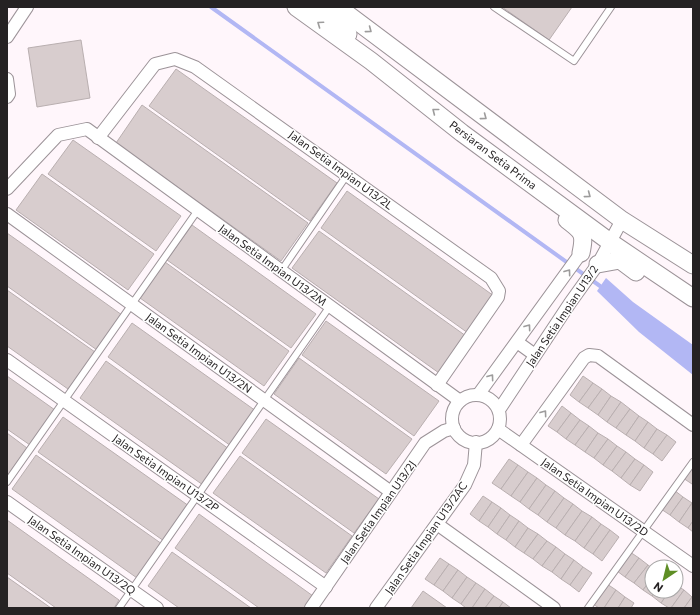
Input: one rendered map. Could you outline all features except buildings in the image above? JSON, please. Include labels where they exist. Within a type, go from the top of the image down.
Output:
[{"type":"street","points":[[7,36],[27,7]]},
{"type":"street","name":"Persiaran Setia Prima","points":[[296,7],[372,61],[462,132],[610,242],[693,299]]},
{"type":"street","points":[[317,7],[338,22],[372,61]]},
{"type":"street","points":[[338,7],[622,220],[693,265]]},
{"type":"street","name":"Jalan Setia Impian U13/2L","points":[[98,138],[155,64],[174,59],[195,67],[491,278],[500,292],[498,297],[437,385]]},
{"type":"street","points":[[7,79],[9,94],[7,97]]},
{"type":"street","name":"Jalan Setia Impian U13/2M","points":[[7,189],[58,135],[86,129],[460,401]]},
{"type":"street","points":[[462,132],[485,160],[578,228],[584,238],[581,253]]},
{"type":"street","name":"Jalan Setia Impian U13/2N","points":[[7,214],[391,492]]},
{"type":"street","name":"Jalan Setia Impian U13/2","points":[[498,410],[597,264],[622,220]]},
{"type":"street","name":"Jalan Setia Impian U13/2","points":[[478,395],[581,253]]},
{"type":"street","points":[[597,264],[620,260],[672,296],[693,299]]},
{"type":"street","points":[[516,342],[535,355]]},
{"type":"street","points":[[521,445],[584,358],[589,355],[598,356],[693,425]]},
{"type":"street","name":"Jalan Setia Impian U13/2P","points":[[7,360],[326,587]]},
{"type":"street","points":[[478,395],[490,399],[498,410],[500,422],[498,428],[489,439],[476,442],[463,438],[454,428],[452,421],[453,414],[455,407],[460,401],[465,398],[478,395]]},
{"type":"street","name":"Jalan Setia Impian U13/2J","points":[[311,608],[425,443],[444,431],[454,428]]},
{"type":"street","name":"Jalan Setia Impian U13/2D","points":[[498,428],[693,566]]},
{"type":"street","name":"Jalan Setia Impian U13/2AC","points":[[376,608],[465,485],[474,465],[476,442]]},
{"type":"street","name":"Jalan Setia Impian U13/2Q","points":[[7,502],[157,608]]},
{"type":"street","points":[[437,524],[554,608]]},
{"type":"lane","points":[[494,7],[574,61],[611,7]]},
{"type":"lane","points":[[281,271],[347,175]]},
{"type":"lane","points":[[7,482],[198,210]]},
{"type":"lane","points":[[120,608],[330,306]]},
{"type":"lane","points":[[588,608],[693,462]]},
{"type":"water","points":[[606,278],[633,302],[693,345],[693,375],[639,332],[597,291]]},
{"type":"waterway","points":[[211,7],[600,286]]}]
